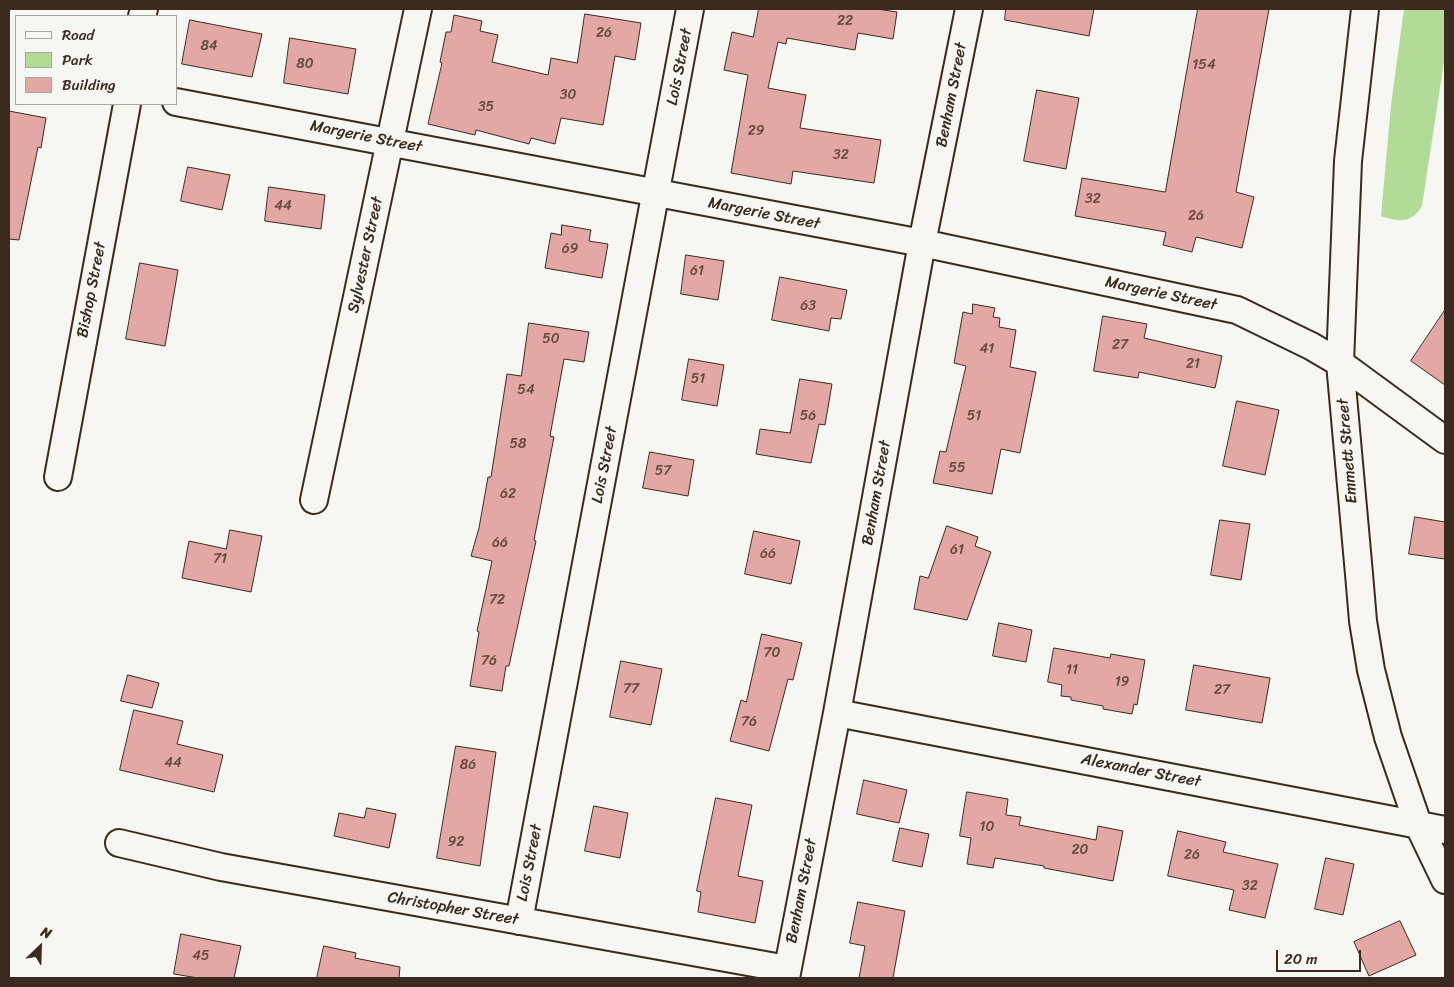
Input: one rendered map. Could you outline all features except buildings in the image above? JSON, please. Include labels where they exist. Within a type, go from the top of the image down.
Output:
[{"type":"street","name":"Sylvester Street","points":[[314,500],[418,9]]},
{"type":"street","name":"Lois Street","points":[[519,921],[690,9]]},
{"type":"street","name":"Benham Street","points":[[786,974],[837,713],[922,243],[969,9]]},
{"type":"street","name":"Emmett Street","points":[[1365,9],[1348,161],[1340,363],[1363,621],[1371,670],[1388,738],[1418,824],[1445,880]]},
{"type":"street","name":"Margerie Street","points":[[178,102],[922,243],[1237,310],[1311,346],[1340,363],[1445,440]]},
{"type":"street","name":"Bishop Street","points":[[58,477],[127,105]]},
{"type":"street","name":"Alexander Street","points":[[837,713],[1445,830]]},
{"type":"street","name":"Christopher Street","points":[[119,843],[221,867],[519,921],[786,974]]},
{"type":"green space","points":[[1404,9],[1445,9],[1445,55],[1422,206],[1409,219],[1393,220],[1381,216],[1391,105]]}]
